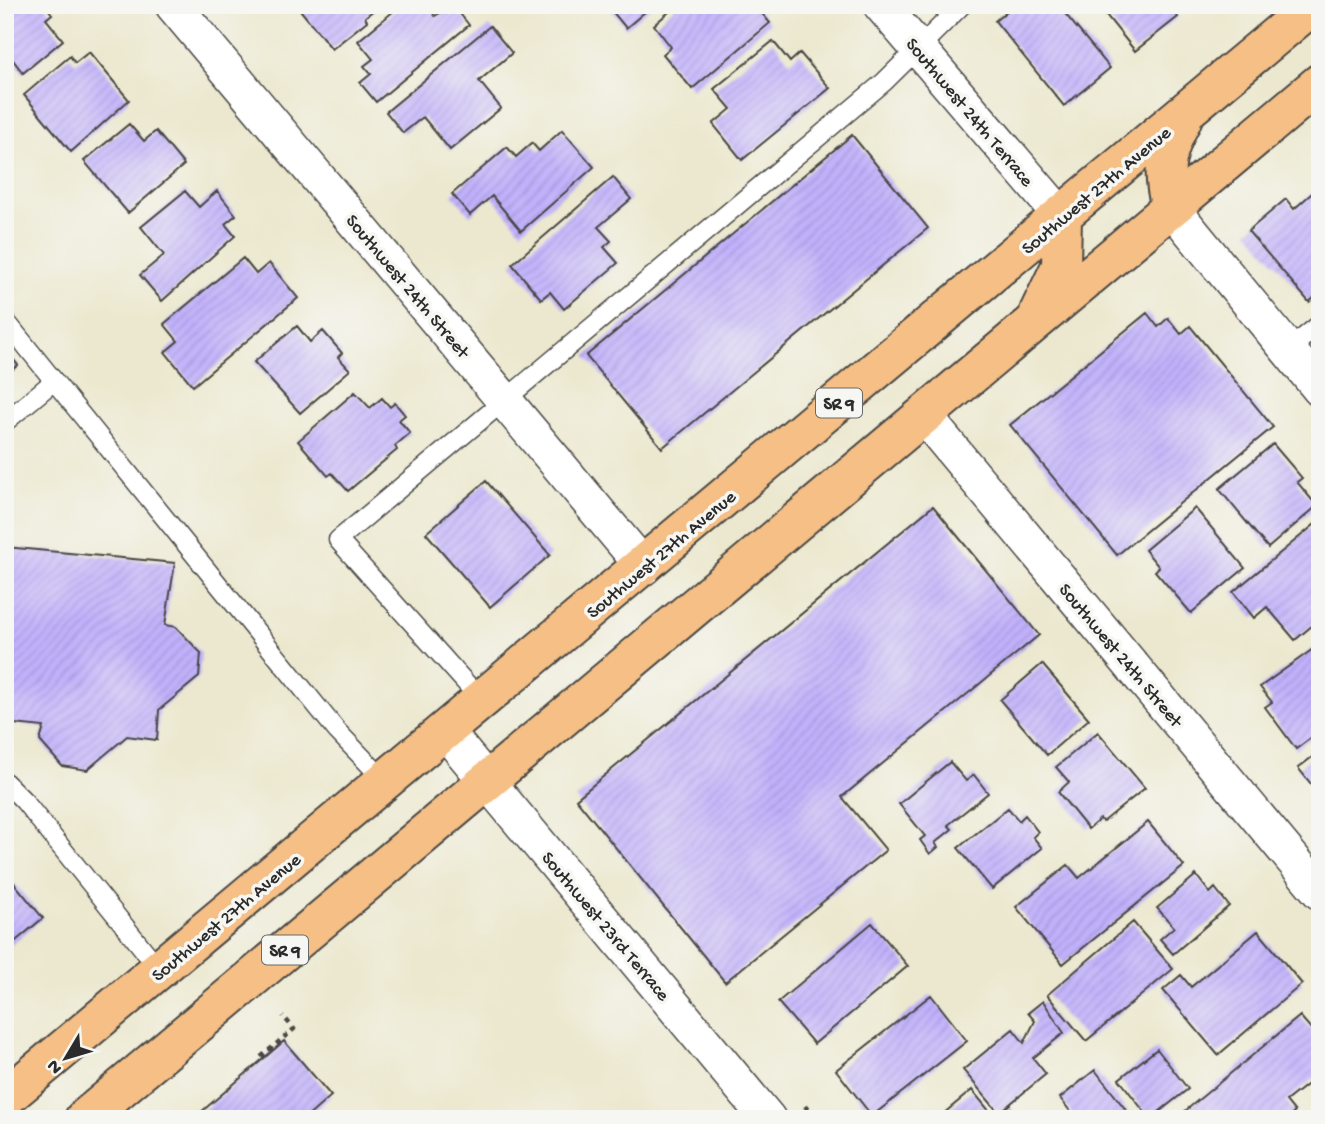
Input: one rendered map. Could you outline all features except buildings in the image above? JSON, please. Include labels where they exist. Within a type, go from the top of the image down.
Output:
[{"type":"highway","name":"Southwest 27th Avenue","points":[[5,1098],[644,567],[1313,5]]},
{"type":"highway","name":"SR 9","points":[[84,1119],[1320,83]]},
{"type":"highway","points":[[1171,207],[1164,164],[1170,141],[1188,110]]},
{"type":"highway","points":[[1029,328],[1061,266],[1062,217]]},
{"type":"street","name":"Southwest 24th Street","points":[[173,5],[644,567]]},
{"type":"street","name":"Southwest 24th Terrace","points":[[881,5],[1062,217]]},
{"type":"street","points":[[1171,207],[1320,389]]},
{"type":"street","name":"Southwest 24th Street","points":[[923,416],[1320,892]]},
{"type":"street","name":"Southwest 23rd Terrace","points":[[446,732],[768,1119]]},
{"type":"lane","points":[[482,701],[338,540],[884,82],[962,5]]},
{"type":"lane","points":[[5,320],[337,731],[386,782]]},
{"type":"lane","points":[[1288,350],[1320,324]]},
{"type":"lane","points":[[5,422],[54,381]]},
{"type":"lane","points":[[5,782],[24,801],[160,970]]},
{"type":"path","points":[[261,1057],[294,1029],[282,1016]]}]
